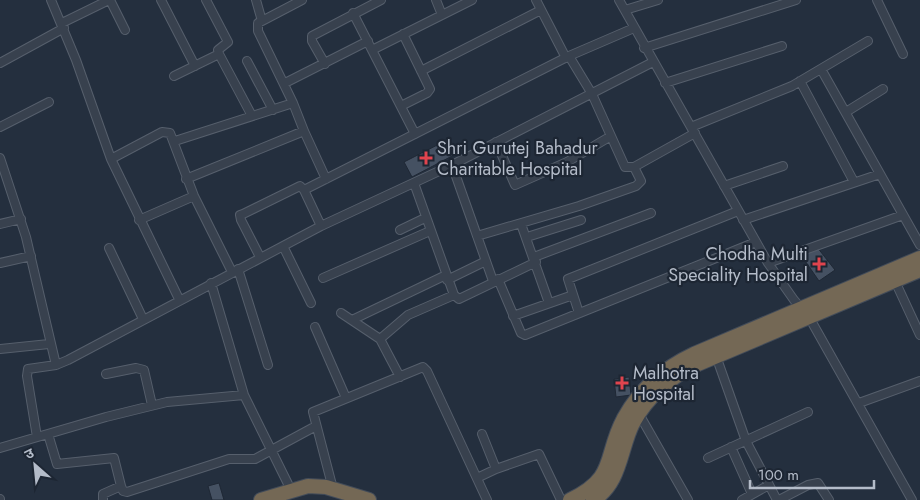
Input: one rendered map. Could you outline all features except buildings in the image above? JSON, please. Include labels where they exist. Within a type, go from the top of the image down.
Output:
[{"type":"highway","points":[[593,500],[610,484],[633,424],[639,414],[651,398],[676,375],[920,258]]},
{"type":"highway","points":[[570,500],[590,490],[601,478],[623,419],[643,391],[663,372],[694,354],[805,312],[895,281],[920,270]]},
{"type":"highway","points":[[261,500],[308,486],[333,490],[369,500]]},
{"type":"street","points":[[51,0],[63,25],[111,159],[179,299]]},
{"type":"street","points":[[0,62],[109,0],[125,30]]},
{"type":"street","points":[[162,0],[195,66]]},
{"type":"street","points":[[206,0],[228,42],[227,45],[218,50],[219,54],[252,116]]},
{"type":"street","points":[[256,0],[262,21]]},
{"type":"street","points":[[302,0],[258,23],[258,31],[285,83],[326,179]]},
{"type":"street","points":[[325,64],[312,41],[312,36],[381,0]]},
{"type":"street","points":[[436,0],[442,14]]},
{"type":"street","points":[[372,50],[472,0]]},
{"type":"street","points":[[536,0],[568,57],[592,94],[622,164],[629,169],[693,130],[777,93],[868,41]]},
{"type":"street","points":[[618,0],[768,263],[805,312],[859,403],[912,500]]},
{"type":"street","points":[[625,10],[658,0]]},
{"type":"street","points":[[644,48],[776,3],[796,0]]},
{"type":"street","points":[[877,0],[903,54]]},
{"type":"street","points":[[421,71],[541,10]]},
{"type":"street","points":[[354,14],[415,134]]},
{"type":"street","points":[[304,190],[568,57],[634,28]]},
{"type":"street","points":[[401,106],[430,91],[403,34]]},
{"type":"street","points":[[285,83],[368,41]]},
{"type":"street","points":[[665,83],[782,46]]},
{"type":"street","points":[[174,76],[219,54]]},
{"type":"street","points":[[247,61],[272,110]]},
{"type":"street","points":[[37,437],[26,371],[31,368],[56,365],[321,226],[452,165],[653,62]]},
{"type":"street","points":[[821,69],[920,245]]},
{"type":"street","points":[[800,80],[854,182]]},
{"type":"street","points":[[846,112],[883,89]]},
{"type":"street","points":[[0,127],[49,102]]},
{"type":"street","points":[[174,141],[293,103]]},
{"type":"street","points":[[186,179],[304,131]]},
{"type":"street","points":[[111,159],[162,132],[170,133],[194,196],[235,271],[268,365]]},
{"type":"street","points":[[496,142],[512,182],[515,185],[567,162],[611,136]]},
{"type":"street","points":[[0,158],[21,219],[31,256],[49,344],[56,365]]},
{"type":"street","points":[[452,165],[486,261],[521,333],[525,335],[756,242]]},
{"type":"street","points":[[724,186],[783,166]]},
{"type":"street","points":[[477,236],[521,224],[636,186],[641,180],[634,167]]},
{"type":"street","points":[[743,220],[880,174]]},
{"type":"street","points":[[414,183],[446,278],[454,295],[459,299],[535,260],[651,213]]},
{"type":"street","points":[[260,258],[240,215],[300,186],[304,190],[321,226]]},
{"type":"street","points":[[139,220],[194,196]]},
{"type":"street","points":[[579,313],[568,281],[572,277],[738,211]]},
{"type":"street","points":[[768,263],[903,215]]},
{"type":"street","points":[[400,230],[425,218]]},
{"type":"street","points":[[0,224],[21,219]]},
{"type":"street","points":[[527,237],[581,220]]},
{"type":"street","points":[[521,224],[549,303]]},
{"type":"street","points":[[323,278],[430,231]]},
{"type":"street","points":[[283,246],[311,303]]},
{"type":"street","points":[[109,248],[143,319]]},
{"type":"street","points":[[0,263],[31,256]]},
{"type":"street","points":[[352,320],[486,261]]},
{"type":"street","points":[[895,281],[920,335]]},
{"type":"street","points":[[211,283],[244,395],[272,448],[291,490]]},
{"type":"street","points":[[380,339],[408,315],[454,295]]},
{"type":"street","points":[[513,316],[573,295]]},
{"type":"street","points":[[341,313],[380,339],[400,377]]},
{"type":"street","points":[[315,327],[346,398]]},
{"type":"street","points":[[0,349],[49,344]]},
{"type":"street","points":[[716,356],[746,441],[778,500],[818,483],[829,500]]},
{"type":"street","points":[[106,374],[136,368],[144,370],[152,405]]},
{"type":"street","points":[[333,490],[313,415],[315,409],[421,368],[426,368],[487,500]]},
{"type":"street","points":[[859,403],[920,381]]},
{"type":"street","points":[[0,448],[152,405],[188,399],[244,395]]},
{"type":"street","points":[[708,458],[808,412]]},
{"type":"street","points":[[639,414],[688,500]]},
{"type":"street","points":[[48,434],[57,464],[114,458],[121,486],[123,491],[127,492],[229,459],[255,458],[316,426]]},
{"type":"street","points":[[482,434],[496,469]]},
{"type":"street","points":[[731,447],[752,494]]},
{"type":"street","points":[[477,478],[496,469],[539,454],[561,500]]},
{"type":"street","points":[[742,500],[769,485]]},
{"type":"street","points":[[103,500],[103,494],[121,486]]},
{"type":"place","name":"Shri Gurutej Bahadur Charitable Hospital","points":[[426,158]]},
{"type":"place","name":"Chodha Multi Speciality Hospital","points":[[819,264]]},
{"type":"place","name":"Malhotra Hospital","points":[[622,383]]}]
